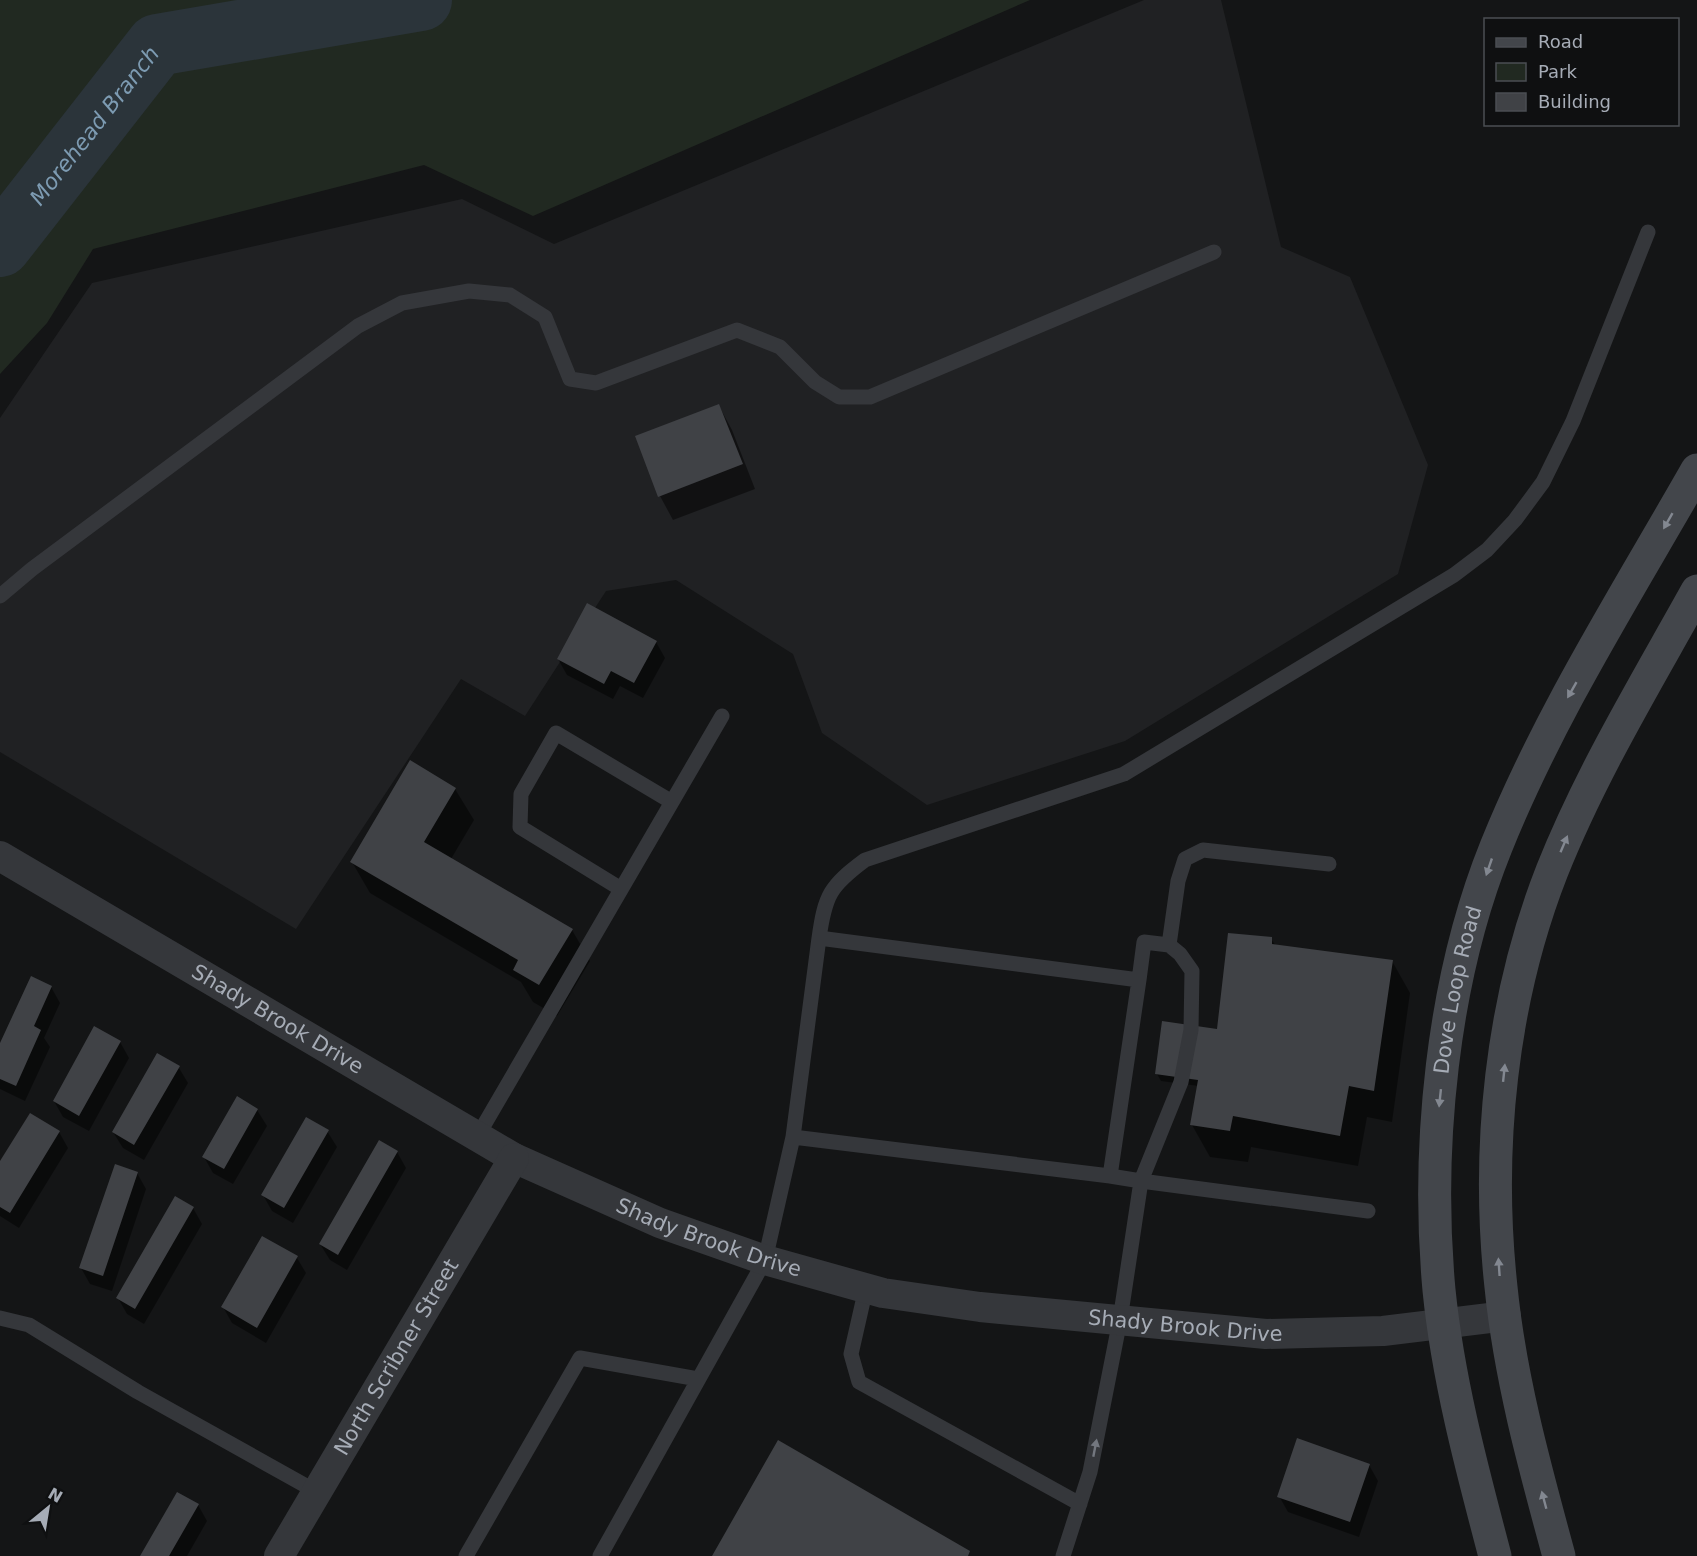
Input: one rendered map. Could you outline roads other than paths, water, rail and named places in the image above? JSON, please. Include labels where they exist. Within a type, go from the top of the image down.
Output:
[{"type":"main road","name":"Dove Loop Road","points":[[1495,1556],[1458,1406],[1439,1292],[1434,1196],[1436,1138],[1444,1058],[1454,997],[1481,888],[1522,787],[1553,723],[1697,470]]},
{"type":"main road","points":[[1559,1556],[1519,1395],[1506,1316],[1497,1238],[1497,1143],[1504,1067],[1527,949],[1552,871],[1577,813],[1697,591]]},
{"type":"street","name":"Shady Brook Drive","points":[[0,856],[514,1158],[660,1223],[765,1260],[866,1288],[980,1307],[1266,1334],[1383,1330],[1506,1316]]},
{"type":"street","name":"North Scribner Street","points":[[279,1556],[514,1158]]},
{"type":"lane","points":[[600,1556],[765,1260],[794,1137],[823,911],[837,881],[865,860],[1124,774],[1454,575],[1488,550],[1544,482],[1574,421],[1648,232]]},
{"type":"lane","points":[[0,596],[358,326],[402,303],[469,291],[510,295],[545,317],[570,379],[596,383],[737,330],[780,347],[815,382],[839,397],[870,397],[1214,252]]},
{"type":"lane","points":[[477,1137],[722,716]]},
{"type":"lane","points":[[621,889],[520,827],[521,794],[556,734],[672,802]]},
{"type":"lane","points":[[1169,945],[1178,881],[1185,859],[1203,850],[1329,864]]},
{"type":"lane","points":[[819,938],[1139,980]]},
{"type":"lane","points":[[1063,1556],[1090,1472],[1120,1320],[1141,1181],[1181,1082],[1191,1030],[1192,970],[1180,954],[1169,945],[1144,942],[1110,1176]]},
{"type":"lane","points":[[794,1137],[1368,1211]]},
{"type":"lane","points":[[866,1288],[851,1354],[859,1382],[1080,1504]]},
{"type":"lane","points":[[0,1318],[29,1325],[138,1392],[317,1492]]},
{"type":"lane","points":[[466,1556],[580,1358],[699,1379]]},
{"type":"waterway","name":"Morehead Branch","points":[[0,246],[157,45],[421,0]]}]
